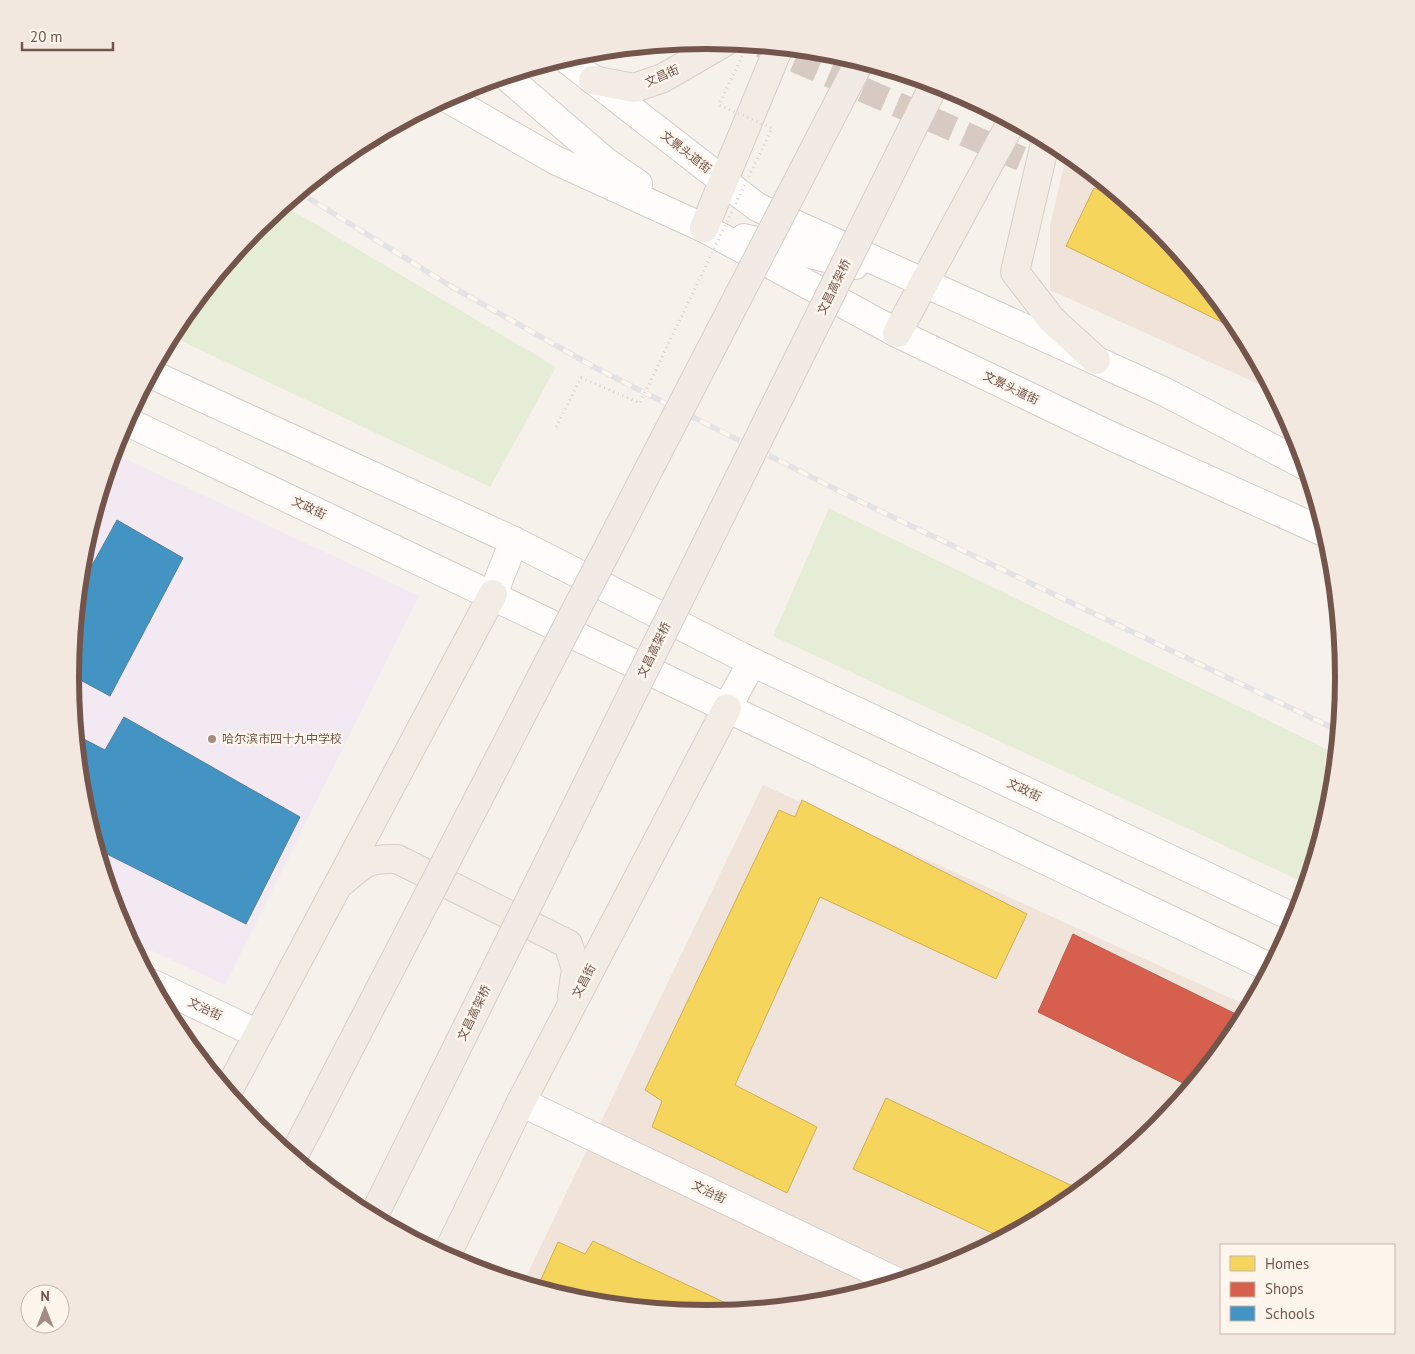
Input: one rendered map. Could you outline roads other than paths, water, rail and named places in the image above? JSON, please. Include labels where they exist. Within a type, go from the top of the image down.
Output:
[{"type":"highway","points":[[296,1151],[857,67]]},
{"type":"highway","name":"文昌高架桥","points":[[376,1210],[932,91]]},
{"type":"main road","name":"文昌街","points":[[593,80],[634,88],[663,78],[726,49]]},
{"type":"main road","points":[[704,228],[777,53]]},
{"type":"main road","name":"文景头道街","points":[[572,64],[756,207],[1163,391],[1297,461]]},
{"type":"main road","name":"文景头道街","points":[[511,80],[606,162],[704,228],[924,282]]},
{"type":"main road","name":"文景头道街","points":[[454,103],[554,160],[704,228],[897,333],[1109,435],[1318,529]]},
{"type":"main road","points":[[897,333],[1009,126]]},
{"type":"main road","points":[[1044,147],[1015,272],[1052,320],[1096,360]]},
{"type":"main road","points":[[156,376],[514,541],[493,594],[231,1086]]},
{"type":"main road","name":"文政街","points":[[133,424],[493,594],[727,708]]},
{"type":"main road","name":"文政街","points":[[514,541],[752,662],[1289,915]]},
{"type":"main road","points":[[752,662],[727,708],[1266,965]]},
{"type":"main road","name":"文昌街","points":[[449,1249],[521,1102],[727,708]]},
{"type":"main road","points":[[336,887],[358,868],[375,858],[397,859],[568,944],[576,969],[570,1008]]},
{"type":"main road","name":"文治街","points":[[161,988],[258,1034]]},
{"type":"main road","name":"文治街","points":[[521,1102],[889,1278]]},
{"type":"tunnel","points":[[779,53],[1038,166]]},
{"type":"railway","points":[[305,196],[447,284],[596,368],[851,497],[1333,728]]},
{"type":"place","name":"哈尔滨市四十九中学校","points":[[212,739]]}]
